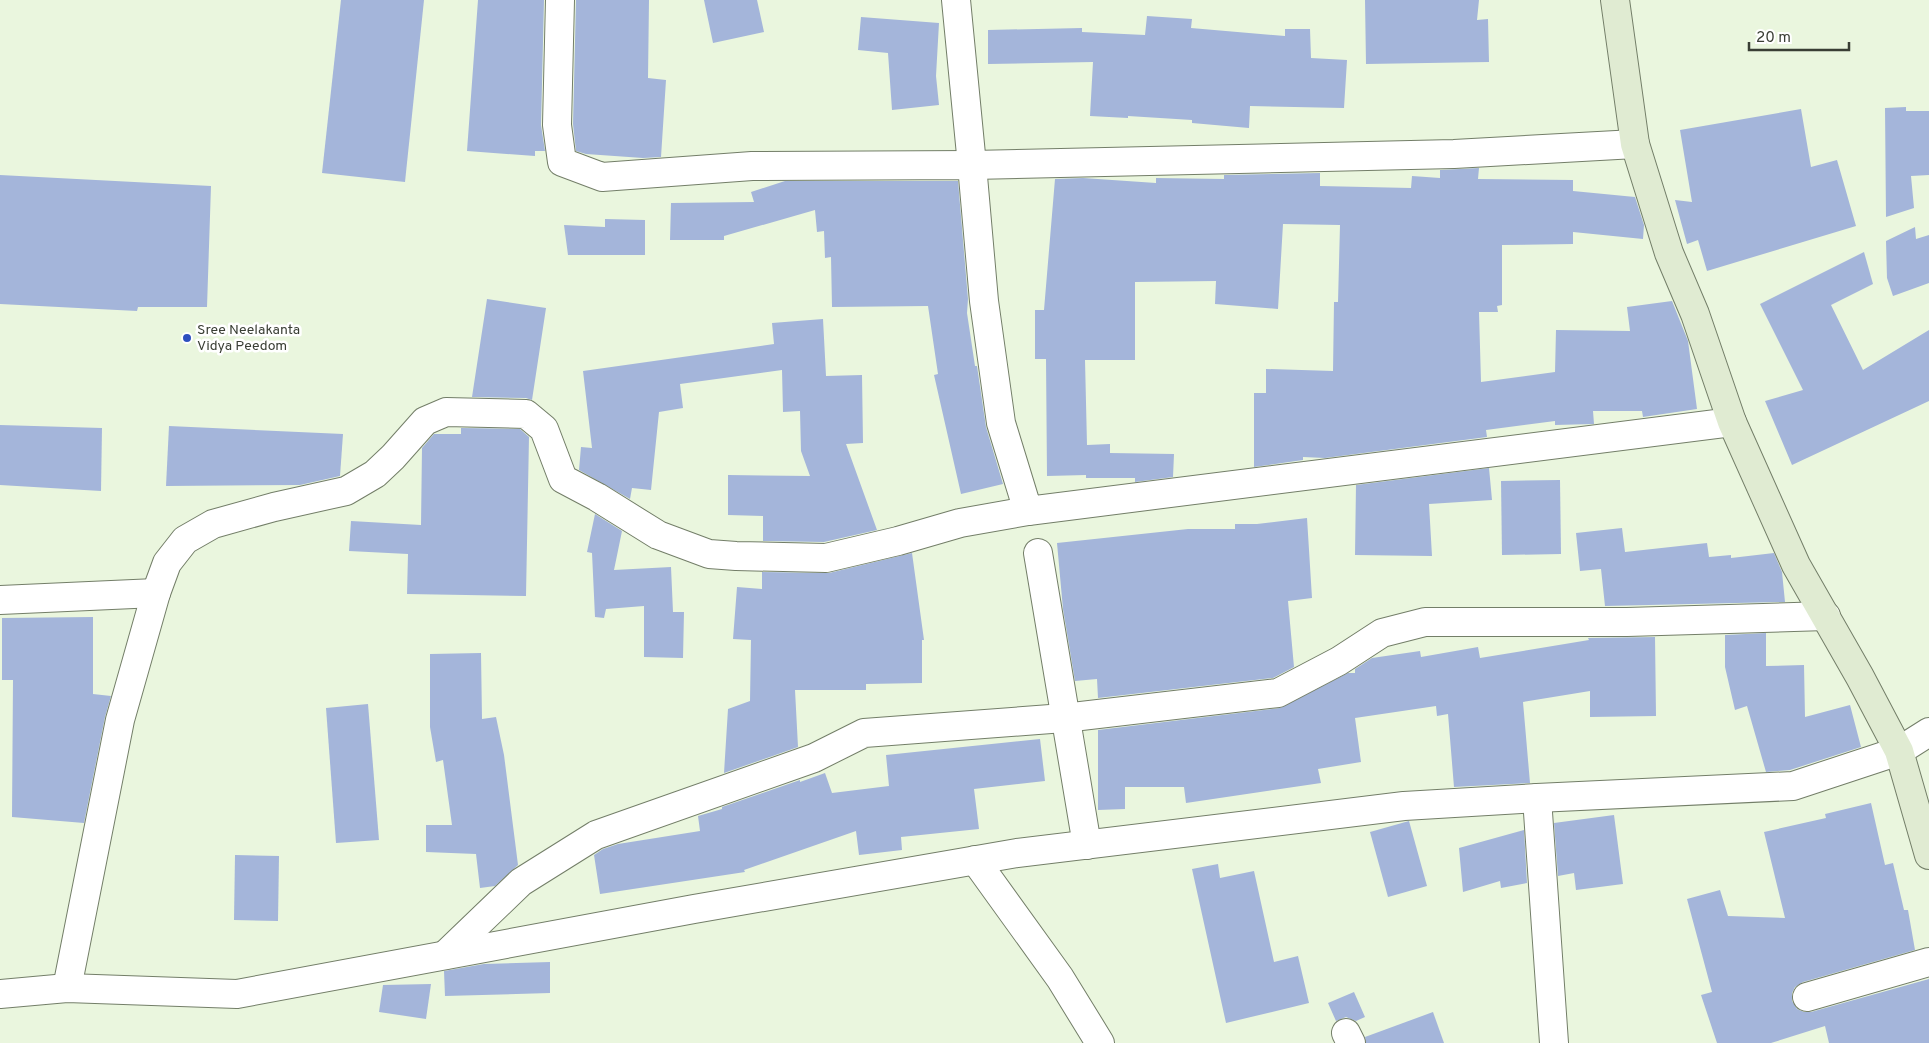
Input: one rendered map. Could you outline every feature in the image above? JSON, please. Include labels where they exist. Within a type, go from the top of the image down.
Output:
[{"type":"street","points":[[560,0],[557,126],[562,162],[602,177],[752,166],[972,165],[1454,154],[1635,144]]},
{"type":"street","points":[[956,0],[984,301],[1001,423],[1028,511]]},
{"type":"street","points":[[1615,0],[1635,144],[1669,253],[1694,314],[1732,422],[1796,566],[1860,676],[1899,751],[1929,855]]},
{"type":"street","points":[[66,988],[120,720],[156,593],[167,563],[185,540],[213,524],[274,507],[346,491],[375,474],[425,422],[446,412],[526,414],[544,430],[563,479],[596,496],[658,535],[709,554],[826,558],[898,541],[960,523],[1028,511],[1732,422]]},
{"type":"street","points":[[1038,553],[1064,718],[1087,845]]},
{"type":"street","points":[[0,600],[156,593]]},
{"type":"street","points":[[444,955],[521,882],[596,835],[814,758],[864,733],[1064,718],[1278,693],[1339,661],[1382,633],[1425,622],[1627,622],[1826,616]]},
{"type":"street","points":[[0,994],[66,988],[237,994],[694,909],[975,860],[1087,845],[1404,806],[1794,786],[1899,751],[1929,732]]},
{"type":"street","points":[[1537,798],[1554,1043]]},
{"type":"street","points":[[975,860],[1060,978],[1100,1043]]},
{"type":"street","points":[[1807,997],[1929,962]]},
{"type":"building","points":[[341,0],[424,0],[405,182],[322,173]]},
{"type":"building","points":[[478,0],[544,0],[541,125],[545,151],[535,151],[535,156],[467,151]]},
{"type":"building","points":[[576,0],[649,0],[648,78],[666,80],[661,157],[643,158],[586,154],[576,151],[573,124]]},
{"type":"building","points":[[704,0],[757,0],[764,32],[713,43]]},
{"type":"building","points":[[1365,0],[1479,0],[1477,20],[1488,19],[1489,62],[1366,64]]},
{"type":"building","points":[[1147,16],[1192,19],[1191,28],[1285,36],[1285,29],[1310,29],[1311,58],[1347,60],[1344,108],[1250,106],[1249,128],[1192,123],[1192,120],[1090,116],[1093,62],[988,64],[988,30],[1082,28],[1082,32],[1145,35]]},
{"type":"building","points":[[861,17],[939,23],[936,76],[939,105],[892,110],[888,53],[858,50]]},
{"type":"building","points":[[1906,107],[1906,111],[1929,111],[1929,175],[1911,176],[1914,208],[1886,217],[1885,108]]},
{"type":"building","points":[[1801,109],[1811,167],[1837,160],[1856,226],[1707,271],[1698,240],[1687,244],[1675,200],[1692,202],[1680,130]]},
{"type":"building","points":[[1479,168],[1478,179],[1573,180],[1573,191],[1635,197],[1644,225],[1643,239],[1573,232],[1573,244],[1502,245],[1502,305],[1497,306],[1498,312],[1479,312],[1481,382],[1555,372],[1556,330],[1630,331],[1627,307],[1672,301],[1688,341],[1697,409],[1643,417],[1642,411],[1593,411],[1594,424],[1555,425],[1555,421],[1486,430],[1487,437],[1325,458],[1303,457],[1303,460],[1254,467],[1254,393],[1266,393],[1266,369],[1333,371],[1334,302],[1338,302],[1340,225],[1283,224],[1278,309],[1215,304],[1216,281],[1135,282],[1135,360],[1085,360],[1087,445],[1110,444],[1110,453],[1174,454],[1173,477],[1135,482],[1135,478],[1086,478],[1086,475],[1047,476],[1046,359],[1035,359],[1035,310],[1044,310],[1055,179],[1083,178],[1156,183],[1156,178],[1224,179],[1224,175],[1320,173],[1320,186],[1411,188],[1412,176],[1440,178],[1440,170]]},
{"type":"building","points":[[0,175],[211,186],[207,307],[138,307],[137,311],[0,304]]},
{"type":"building","points":[[785,181],[958,181],[968,299],[967,313],[986,427],[1003,484],[961,494],[934,375],[938,374],[928,306],[832,307],[831,257],[825,258],[824,231],[817,232],[815,210],[724,236],[724,240],[670,240],[671,203],[754,202],[751,192]]},
{"type":"building","points":[[605,219],[645,220],[645,255],[568,255],[564,225],[605,227]]},
{"type":"building","points":[[1915,227],[1916,239],[1929,235],[1929,283],[1893,296],[1887,278],[1886,241]]},
{"type":"building","points":[[1864,252],[1873,284],[1831,305],[1863,370],[1929,330],[1929,401],[1792,465],[1765,401],[1803,390],[1760,304]]},
{"type":"building","points":[[487,299],[546,308],[532,400],[526,398],[472,397]]},
{"type":"building","points":[[823,319],[826,376],[862,375],[863,443],[846,444],[877,530],[824,542],[763,541],[763,516],[728,515],[728,475],[810,476],[801,451],[800,411],[783,412],[782,370],[680,384],[683,408],[659,412],[651,490],[632,488],[630,499],[579,470],[581,447],[592,448],[583,371],[774,344],[772,323]]},
{"type":"building","points":[[0,425],[102,428],[101,491],[0,485]]},
{"type":"building","points":[[169,426],[343,434],[340,476],[300,485],[166,486]]},
{"type":"building","points":[[461,428],[520,429],[529,437],[526,596],[407,594],[408,554],[349,551],[351,521],[421,525],[422,448],[434,434],[461,434]]},
{"type":"building","points":[[1489,468],[1492,500],[1429,504],[1432,556],[1355,555],[1356,485]]},
{"type":"building","points":[[1560,480],[1561,554],[1502,555],[1501,481]]},
{"type":"building","points":[[595,514],[622,531],[614,570],[671,567],[673,612],[684,612],[683,658],[644,657],[644,606],[606,609],[604,618],[595,617],[592,553],[587,552]]},
{"type":"building","points":[[1307,518],[1312,598],[1288,601],[1294,667],[1273,678],[1098,698],[1097,679],[1075,681],[1063,609],[1057,543],[1188,529],[1235,529],[1235,524],[1257,524]]},
{"type":"building","points":[[1622,528],[1625,552],[1707,543],[1709,557],[1731,555],[1731,558],[1774,553],[1782,572],[1785,602],[1605,606],[1601,569],[1580,571],[1576,533]]},
{"type":"building","points":[[912,553],[924,640],[922,640],[922,683],[866,684],[866,690],[795,690],[798,747],[724,773],[728,709],[750,701],[751,640],[733,639],[737,587],[762,589],[762,572],[829,573]]},
{"type":"building","points":[[93,617],[93,694],[111,696],[105,717],[84,823],[12,817],[13,680],[2,680],[2,618]]},
{"type":"building","points":[[1766,633],[1766,666],[1804,665],[1805,717],[1850,705],[1861,747],[1790,770],[1766,772],[1747,706],[1735,710],[1725,667],[1725,635]]},
{"type":"building","points":[[1655,637],[1656,716],[1590,717],[1590,691],[1523,702],[1530,783],[1454,787],[1448,714],[1437,716],[1436,706],[1355,718],[1361,762],[1318,769],[1321,783],[1186,803],[1184,787],[1125,787],[1125,809],[1098,810],[1098,730],[1280,708],[1348,673],[1355,673],[1355,669],[1372,658],[1420,651],[1421,657],[1478,647],[1480,658],[1589,640],[1588,638]]},
{"type":"building","points":[[481,653],[482,719],[496,717],[504,755],[518,865],[495,886],[480,888],[476,854],[426,852],[426,825],[452,825],[443,760],[436,762],[430,727],[430,654]]},
{"type":"building","points":[[368,704],[379,840],[336,843],[326,708]]},
{"type":"building","points":[[1040,739],[1045,781],[974,789],[979,829],[901,837],[902,850],[859,855],[856,831],[744,870],[745,872],[600,894],[594,855],[603,849],[618,844],[700,831],[698,816],[722,809],[722,807],[825,773],[832,793],[889,786],[886,755]]},
{"type":"building","points":[[1871,803],[1885,865],[1893,863],[1904,910],[1908,910],[1915,950],[1803,982],[1795,987],[1792,993],[1792,1001],[1797,1009],[1811,1012],[1929,979],[1929,1043],[1829,1043],[1825,1026],[1771,1043],[1717,1043],[1701,995],[1712,992],[1687,899],[1720,890],[1728,916],[1785,918],[1764,832],[1826,818],[1825,814]]},
{"type":"building","points":[[1614,815],[1623,884],[1576,890],[1574,873],[1558,876],[1554,823]]},
{"type":"building","points":[[1409,821],[1427,886],[1388,897],[1370,832]]},
{"type":"building","points":[[1524,830],[1527,883],[1501,888],[1500,881],[1463,892],[1459,848]]},
{"type":"building","points":[[235,855],[279,856],[278,921],[234,920]]},
{"type":"building","points":[[1218,864],[1220,878],[1254,871],[1274,962],[1298,956],[1309,1003],[1226,1023],[1192,869]]},
{"type":"building","points":[[550,962],[550,993],[445,996],[444,971],[484,964]]},
{"type":"building","points":[[431,984],[426,1019],[379,1012],[383,985]]},
{"type":"building","points":[[1354,992],[1365,1017],[1356,1021],[1346,1017],[1336,1021],[1328,1003]]},
{"type":"building","points":[[1433,1012],[1444,1043],[1366,1043],[1365,1037]]},
{"type":"place","name":"Sree Neelakanta Vidya Peedom","points":[[187,338]]}]
